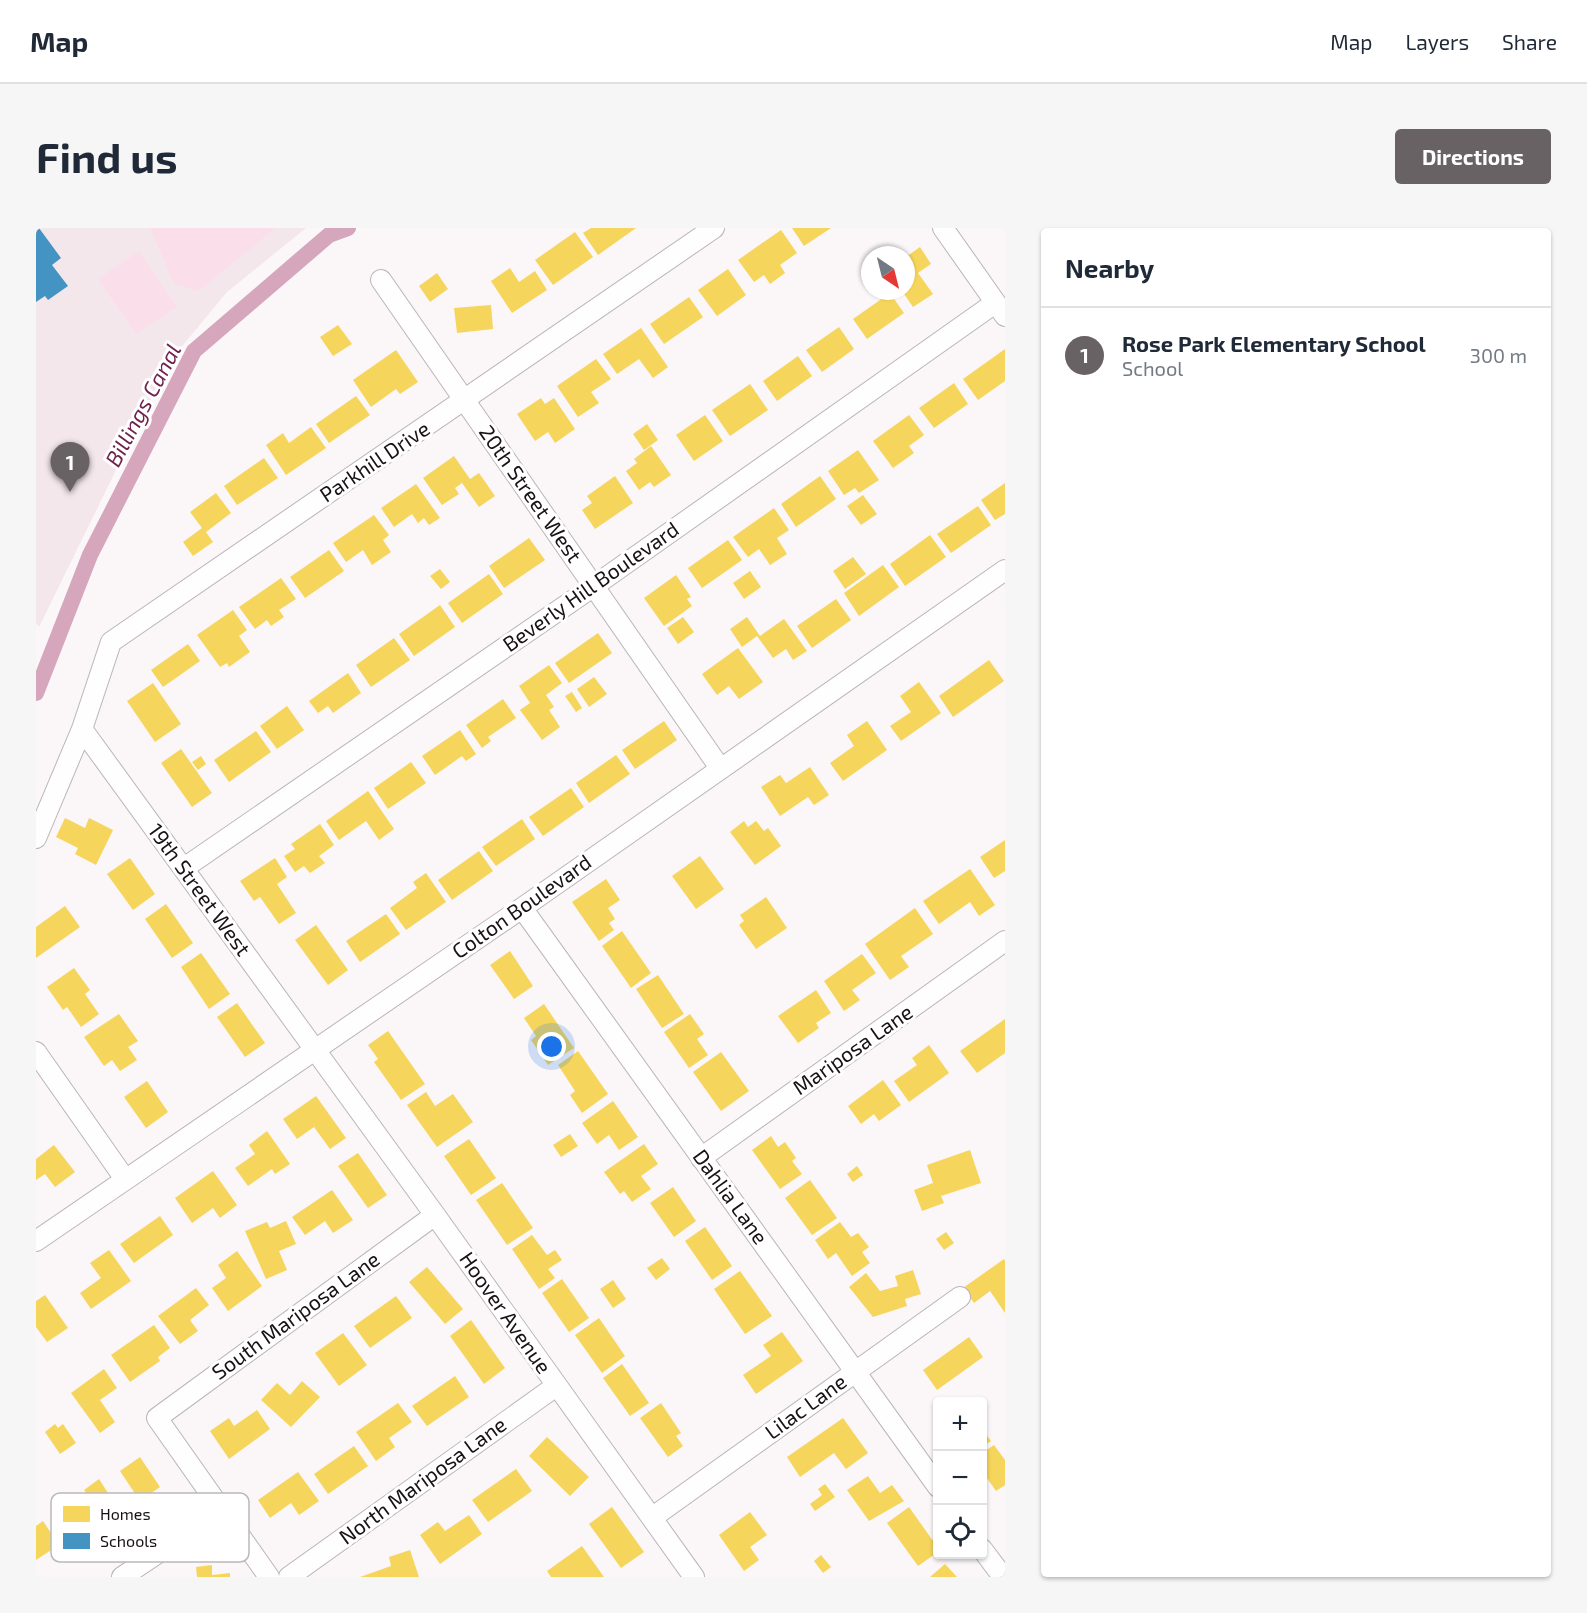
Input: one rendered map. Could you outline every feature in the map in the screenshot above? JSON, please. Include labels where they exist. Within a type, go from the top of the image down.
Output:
[{"type":"street","name":"Parkhill Drive","points":[[36,838],[82,729],[111,642],[714,228]]},
{"type":"street","points":[[943,228],[1000,309]]},
{"type":"street","name":"20th Street West","points":[[381,280],[720,768]]},
{"type":"street","name":"Beverly Hill Boulevard","points":[[184,868],[1000,309]]},
{"type":"street","name":"Colton Boulevard","points":[[36,1241],[522,908],[1005,570]]},
{"type":"street","name":"19th Street West","points":[[82,729],[315,1050]]},
{"type":"street","name":"Dahlia Lane","points":[[522,908],[933,1480]]},
{"type":"street","name":"Mariposa Lane","points":[[701,1158],[1005,941]]},
{"type":"street","name":"Hoover Avenue","points":[[315,1050],[653,1517],[686,1574]]},
{"type":"street","points":[[36,1052],[125,1179]]},
{"type":"street","name":"South Mariposa Lane","points":[[209,1493],[158,1418],[435,1215]]},
{"type":"street","name":"Lilac Lane","points":[[653,1517],[960,1297]]},
{"type":"street","name":"North Mariposa Lane","points":[[289,1577],[556,1386]]},
{"type":"street","points":[[249,1550],[269,1577]]},
{"type":"street","points":[[987,1556],[1003,1577]]},
{"type":"street","points":[[122,1577],[144,1562]]},
{"type":"shaded area","points":[[36,228],[306,228],[227,292],[169,362],[39,627],[36,623]]},
{"type":"shaded area","points":[[150,228],[276,228],[199,291],[174,284]]},
{"type":"shaded area","points":[[139,251],[177,307],[136,334],[98,279]]},
{"type":"building: Homes","points":[[591,228],[636,228],[598,255],[583,233]]},
{"type":"building: Homes","points":[[792,228],[831,228],[804,246]]},
{"type":"building: Homes","points":[[781,230],[797,253],[780,265],[785,273],[770,284],[764,275],[754,282],[738,260]]},
{"type":"building: Homes","points":[[575,232],[593,257],[553,285],[535,260]]},
{"type":"building: Homes","points":[[920,247],[931,264],[918,273],[933,294],[913,307],[908,300],[915,300],[915,251]]},
{"type":"building: Homes","points":[[510,268],[519,282],[535,271],[547,290],[512,313],[491,281]]},
{"type":"building: Homes","points":[[728,269],[746,295],[717,316],[698,290]]},
{"type":"building: Homes","points":[[437,273],[448,289],[430,302],[419,286]]},
{"type":"building: Homes","points":[[689,297],[703,317],[664,344],[650,324]]},
{"type":"building: Homes","points":[[880,300],[895,300],[904,313],[867,339],[853,319]]},
{"type":"building: Homes","points":[[491,305],[493,329],[457,333],[454,308]]},
{"type":"building: Homes","points":[[338,325],[352,344],[333,356],[320,337]]},
{"type":"building: Homes","points":[[839,327],[854,349],[822,372],[806,350]]},
{"type":"building: Homes","points":[[641,328],[668,367],[653,378],[639,359],[617,374],[603,354]]},
{"type":"building: Homes","points":[[1005,349],[1005,381],[978,400],[963,379]]},
{"type":"building: Homes","points":[[396,350],[418,382],[400,394],[396,389],[371,407],[353,380]]},
{"type":"building: Homes","points":[[798,356],[812,376],[777,401],[763,381]]},
{"type":"building: Homes","points":[[596,359],[611,379],[591,392],[599,403],[578,417],[557,386]]},
{"type":"building: Homes","points":[[954,383],[968,404],[934,428],[919,408]]},
{"type":"building: Homes","points":[[750,384],[768,410],[730,436],[712,410]]},
{"type":"building: Homes","points":[[356,396],[370,415],[329,443],[316,424]]},
{"type":"building: Homes","points":[[541,398],[545,404],[554,398],[575,429],[555,443],[548,432],[535,441],[517,414]]},
{"type":"building: Homes","points":[[705,415],[723,441],[694,461],[676,435]]},
{"type":"building: Homes","points":[[909,415],[924,435],[909,446],[914,453],[893,468],[873,441]]},
{"type":"building: Homes","points":[[647,424],[658,440],[644,450],[633,434]]},
{"type":"building: Homes","points":[[311,427],[326,448],[286,475],[266,445],[283,433],[289,443]]},
{"type":"building: Homes","points":[[651,446],[671,475],[654,487],[650,482],[639,490],[626,471],[637,463],[634,459]]},
{"type":"building: Homes","points":[[858,450],[879,480],[859,493],[855,488],[844,495],[828,471]]},
{"type":"building: Homes","points":[[454,456],[470,479],[479,473],[495,496],[479,507],[462,483],[455,488],[459,494],[442,505],[423,478]]},
{"type":"building: Homes","points":[[264,458],[278,478],[237,505],[224,486]]},
{"type":"building: Homes","points":[[615,476],[633,503],[595,529],[582,510],[592,503],[587,496]]},
{"type":"building: Homes","points":[[820,476],[836,499],[796,527],[781,504]]},
{"type":"building: Homes","points":[[1005,483],[1005,514],[995,520],[981,500]]},
{"type":"building: Homes","points":[[416,484],[440,518],[429,525],[424,518],[418,523],[412,514],[394,527],[381,508]]},
{"type":"building: Homes","points":[[216,493],[231,513],[206,532],[213,542],[193,556],[183,542],[202,528],[190,512]]},
{"type":"building: Homes","points":[[863,495],[877,514],[861,525],[847,506]]},
{"type":"building: Homes","points":[[978,506],[991,525],[951,553],[937,534]]},
{"type":"building: Homes","points":[[774,508],[789,530],[777,538],[787,554],[770,565],[759,549],[748,557],[733,537]]},
{"type":"building: Homes","points":[[374,515],[389,535],[383,540],[391,552],[372,565],[363,550],[346,562],[333,543]]},
{"type":"building: Homes","points":[[930,535],[946,557],[905,586],[890,564]]},
{"type":"building: Homes","points":[[529,538],[545,560],[504,588],[489,566]]},
{"type":"building: Homes","points":[[728,540],[742,560],[702,588],[688,568]]},
{"type":"building: Homes","points":[[329,550],[344,571],[305,598],[290,577]]},
{"type":"building: Homes","points":[[853,557],[866,574],[845,589],[833,571]]},
{"type":"building: Homes","points":[[883,565],[899,587],[859,616],[844,593]]},
{"type":"building: Homes","points":[[440,569],[450,582],[441,589],[430,576]]},
{"type":"building: Homes","points":[[750,571],[761,587],[744,599],[733,583]]},
{"type":"building: Homes","points":[[489,574],[503,594],[462,623],[448,603]]},
{"type":"building: Homes","points":[[676,575],[691,597],[687,599],[692,606],[664,626],[644,598]]},
{"type":"building: Homes","points":[[281,578],[296,599],[279,610],[284,617],[271,626],[267,620],[255,629],[239,607]]},
{"type":"building: Homes","points":[[836,599],[851,620],[812,648],[797,626]]},
{"type":"building: Homes","points":[[440,605],[455,627],[414,656],[399,634]]},
{"type":"building: Homes","points":[[233,610],[247,630],[239,636],[250,652],[229,667],[227,663],[220,667],[197,635]]},
{"type":"building: Homes","points":[[683,617],[694,632],[678,644],[667,628]]},
{"type":"building: Homes","points":[[747,617],[760,636],[784,619],[807,651],[793,660],[786,649],[773,658],[757,636],[742,647],[730,629]]},
{"type":"building: Homes","points":[[598,633],[612,653],[569,683],[555,663]]},
{"type":"building: Homes","points":[[394,638],[410,660],[371,687],[356,665]]},
{"type":"building: Homes","points":[[188,644],[200,661],[163,687],[151,670]]},
{"type":"building: Homes","points":[[738,648],[763,682],[739,699],[729,686],[717,695],[702,674]]},
{"type":"building: Homes","points":[[989,660],[1004,681],[953,717],[939,696]]},
{"type":"building: Homes","points":[[549,665],[562,683],[546,695],[554,707],[549,710],[560,727],[542,740],[520,710],[530,703],[519,686]]},
{"type":"building: Homes","points":[[348,673],[361,693],[333,713],[328,706],[318,713],[309,701]]},
{"type":"building: Homes","points":[[594,677],[607,694],[589,707],[577,689]]},
{"type":"building: Homes","points":[[919,682],[941,713],[901,741],[890,726],[911,712],[900,696]]},
{"type":"building: Homes","points":[[153,683],[181,724],[155,742],[127,701]]},
{"type":"building: Homes","points":[[572,692],[582,708],[576,712],[565,696]]},
{"type":"building: Homes","points":[[503,699],[516,718],[488,737],[491,741],[482,748],[466,725]]},
{"type":"building: Homes","points":[[287,706],[304,730],[277,749],[260,726]]},
{"type":"building: Homes","points":[[664,721],[677,740],[635,769],[622,750]]},
{"type":"building: Homes","points":[[867,721],[887,750],[843,781],[830,763],[854,746],[847,735]]},
{"type":"building: Homes","points":[[460,730],[476,754],[466,761],[462,756],[435,775],[422,756]]},
{"type":"building: Homes","points":[[256,731],[271,752],[229,782],[214,760]]},
{"type":"building: Homes","points":[[181,749],[212,793],[192,807],[161,763]]},
{"type":"building: Homes","points":[[616,755],[630,774],[589,803],[576,783]]},
{"type":"building: Homes","points":[[201,756],[206,764],[198,770],[192,762]]},
{"type":"building: Homes","points":[[411,762],[426,783],[388,809],[374,788]]},
{"type":"building: Homes","points":[[810,767],[829,795],[814,805],[808,797],[780,816],[761,787],[780,775],[786,783]]},
{"type":"building: Homes","points":[[571,788],[584,807],[543,836],[529,817]]},
{"type":"building: Homes","points":[[368,791],[394,829],[379,840],[366,821],[339,840],[326,821]]},
{"type":"building: Homes","points":[[65,818],[85,828],[89,818],[113,830],[96,865],[75,854],[78,848],[56,837]]},
{"type":"building: Homes","points":[[522,819],[535,839],[496,866],[482,847]]},
{"type":"building: Homes","points":[[744,821],[748,827],[756,821],[764,831],[768,828],[781,846],[755,865],[730,832]]},
{"type":"building: Homes","points":[[320,824],[334,845],[319,856],[325,863],[310,873],[304,866],[295,872],[284,856],[295,849],[291,844]]},
{"type":"building: Homes","points":[[1005,840],[1005,871],[994,878],[980,857]]},
{"type":"building: Homes","points":[[479,851],[493,871],[452,900],[438,880]]},
{"type":"building: Homes","points":[[700,856],[724,889],[696,909],[672,876]]},
{"type":"building: Homes","points":[[130,858],[155,894],[133,910],[107,874]]},
{"type":"building: Homes","points":[[275,858],[287,877],[277,884],[296,913],[279,924],[260,897],[254,901],[240,881]]},
{"type":"building: Homes","points":[[970,869],[995,905],[979,916],[970,902],[939,924],[923,901]]},
{"type":"building: Homes","points":[[426,873],[446,902],[406,930],[390,908],[417,888],[413,882]]},
{"type":"building: Homes","points":[[606,879],[620,900],[608,908],[615,919],[609,923],[614,930],[599,941],[572,902]]},
{"type":"building: Homes","points":[[766,897],[787,928],[756,949],[739,925],[744,921],[740,915]]},
{"type":"building: Homes","points":[[166,904],[193,943],[172,958],[145,919]]},
{"type":"building: Homes","points":[[65,906],[80,927],[36,958],[36,927]]},
{"type":"building: Homes","points":[[915,908],[933,934],[901,956],[909,967],[890,980],[865,944]]},
{"type":"building: Homes","points":[[386,914],[400,934],[360,962],[346,941]]},
{"type":"building: Homes","points":[[316,925],[348,970],[328,985],[295,940]]},
{"type":"building: Homes","points":[[622,931],[651,973],[631,988],[602,946]]},
{"type":"building: Homes","points":[[510,951],[533,986],[514,999],[490,965]]},
{"type":"building: Homes","points":[[201,953],[230,994],[209,1009],[181,967]]},
{"type":"building: Homes","points":[[862,954],[876,973],[852,990],[860,1000],[844,1011],[824,981]]},
{"type":"building: Homes","points":[[74,968],[90,990],[85,994],[99,1014],[81,1027],[67,1007],[63,1010],[47,987]]},
{"type":"building: Homes","points":[[658,975],[684,1014],[662,1028],[636,989]]},
{"type":"building: Homes","points":[[816,990],[831,1013],[816,1023],[819,1028],[798,1043],[778,1016]]},
{"type":"building: Homes","points":[[237,1003],[265,1043],[245,1057],[217,1017]]},
{"type":"building: Homes","points":[[544,1004],[574,1048],[548,1065],[531,1040],[536,1036],[524,1018]]},
{"type":"building: Homes","points":[[119,1014],[138,1041],[128,1047],[137,1060],[120,1071],[112,1060],[104,1066],[84,1037]]},
{"type":"building: Homes","points":[[690,1014],[704,1034],[697,1039],[708,1055],[689,1068],[664,1032]]},
{"type":"building: Homes","points":[[1005,1019],[1005,1053],[977,1073],[960,1051]]},
{"type":"building: Homes","points":[[388,1031],[425,1084],[401,1100],[374,1062],[378,1059],[368,1045]]},
{"type":"building: Homes","points":[[929,1045],[949,1073],[909,1102],[894,1081],[917,1065],[912,1058]]},
{"type":"building: Homes","points":[[578,1051],[608,1094],[582,1113],[570,1095],[575,1091],[558,1065]]},
{"type":"building: Homes","points":[[721,1052],[749,1091],[721,1111],[693,1072]]},
{"type":"building: Homes","points":[[883,1080],[901,1105],[879,1121],[874,1114],[861,1124],[848,1106]]},
{"type":"building: Homes","points":[[147,1081],[168,1112],[146,1128],[124,1097]]},
{"type":"building: Homes","points":[[426,1092],[435,1106],[453,1094],[473,1122],[437,1147],[407,1105]]},
{"type":"building: Homes","points":[[316,1096],[346,1138],[330,1149],[314,1127],[297,1139],[283,1119]]},
{"type":"building: Homes","points":[[613,1101],[638,1137],[619,1150],[609,1135],[597,1144],[582,1123]]},
{"type":"building: Homes","points":[[267,1131],[290,1164],[275,1174],[272,1169],[248,1186],[235,1168],[255,1154],[249,1145]]},
{"type":"building: Homes","points":[[570,1134],[578,1146],[561,1157],[553,1145]]},
{"type":"building: Homes","points":[[771,1136],[778,1147],[785,1142],[796,1158],[792,1161],[802,1174],[780,1189],[752,1150]]},
{"type":"building: Homes","points":[[469,1139],[496,1178],[471,1195],[444,1156]]},
{"type":"building: Homes","points":[[644,1144],[658,1164],[641,1176],[651,1189],[632,1202],[624,1191],[620,1194],[604,1172]]},
{"type":"building: Homes","points":[[54,1145],[75,1172],[55,1187],[45,1174],[36,1180],[36,1159]]},
{"type":"building: Homes","points":[[970,1150],[981,1183],[941,1196],[944,1203],[922,1211],[914,1190],[933,1183],[927,1165]]},
{"type":"building: Homes","points":[[358,1153],[387,1195],[368,1208],[338,1166]]},
{"type":"building: Homes","points":[[857,1166],[863,1175],[853,1182],[847,1174]]},
{"type":"building: Homes","points":[[213,1171],[237,1205],[220,1218],[213,1208],[192,1223],[175,1198]]},
{"type":"building: Homes","points":[[810,1180],[837,1218],[812,1235],[785,1198]]},
{"type":"building: Homes","points":[[502,1183],[533,1228],[507,1245],[476,1200]]},
{"type":"building: Homes","points":[[673,1187],[696,1221],[674,1237],[650,1203]]},
{"type":"building: Homes","points":[[332,1190],[353,1220],[333,1233],[325,1221],[305,1235],[292,1217]]},
{"type":"building: Homes","points":[[160,1216],[173,1235],[134,1263],[120,1244]]},
{"type":"building: Homes","points":[[286,1221],[296,1244],[279,1251],[287,1270],[266,1279],[245,1231],[267,1222],[270,1228]]},
{"type":"building: Homes","points":[[840,1222],[851,1237],[858,1233],[869,1247],[862,1252],[870,1263],[852,1276],[836,1253],[828,1259],[815,1240]]},
{"type":"building: Homes","points":[[705,1227],[732,1266],[712,1280],[685,1241]]},
{"type":"building: Homes","points":[[946,1232],[954,1243],[944,1250],[936,1239]]},
{"type":"building: Homes","points":[[532,1235],[547,1255],[555,1250],[562,1260],[548,1269],[555,1278],[539,1289],[512,1249]]},
{"type":"building: Homes","points":[[109,1250],[131,1281],[91,1309],[80,1293],[101,1278],[90,1263]]},
{"type":"building: Homes","points":[[237,1251],[262,1286],[228,1311],[212,1288],[226,1278],[218,1265]]},
{"type":"building: Homes","points":[[662,1258],[670,1269],[656,1280],[647,1268]]},
{"type":"building: Homes","points":[[1004,1259],[1005,1313],[990,1291],[974,1303],[963,1288]]},
{"type":"building: Homes","points":[[427,1267],[463,1309],[445,1324],[409,1282]]},
{"type":"building: Homes","points":[[913,1270],[921,1294],[905,1299],[907,1306],[873,1317],[849,1287],[866,1273],[880,1291],[898,1286],[895,1276]]},
{"type":"building: Homes","points":[[740,1271],[772,1316],[745,1334],[714,1289]]},
{"type":"building: Homes","points":[[562,1279],[589,1318],[569,1332],[542,1293]]},
{"type":"building: Homes","points":[[613,1280],[626,1299],[613,1308],[600,1289]]},
{"type":"building: Homes","points":[[196,1288],[209,1305],[190,1320],[198,1331],[180,1344],[158,1316]]},
{"type":"building: Homes","points":[[45,1295],[68,1328],[47,1342],[36,1327],[36,1301]]},
{"type":"building: Homes","points":[[396,1296],[412,1318],[370,1348],[354,1326]]},
{"type":"building: Homes","points":[[599,1318],[625,1356],[602,1373],[575,1335]]},
{"type":"building: Homes","points":[[471,1320],[505,1368],[484,1384],[450,1336]]},
{"type":"building: Homes","points":[[154,1325],[170,1348],[158,1357],[160,1361],[130,1382],[111,1355]]},
{"type":"building: Homes","points":[[782,1332],[803,1361],[756,1394],[743,1375],[771,1356],[763,1345]]},
{"type":"building: Homes","points":[[343,1333],[367,1365],[339,1386],[315,1353]]},
{"type":"building: Homes","points":[[969,1337],[983,1357],[937,1390],[923,1370]]},
{"type":"building: Homes","points":[[622,1364],[649,1403],[630,1416],[603,1378]]},
{"type":"building: Homes","points":[[104,1369],[117,1388],[100,1400],[115,1422],[100,1433],[71,1393]]},
{"type":"building: Homes","points":[[455,1376],[469,1397],[427,1426],[412,1406]]},
{"type":"building: Homes","points":[[302,1381],[320,1397],[291,1427],[261,1400],[277,1383],[290,1395]]},
{"type":"building: Homes","points":[[398,1403],[412,1422],[389,1438],[395,1447],[376,1461],[356,1432]]},
{"type":"building: Homes","points":[[661,1403],[681,1433],[676,1436],[683,1446],[668,1457],[640,1418]]},
{"type":"building: Homes","points":[[257,1410],[270,1429],[229,1459],[210,1431],[229,1418],[234,1426]]},
{"type":"building: Homes","points":[[843,1418],[868,1453],[846,1469],[834,1453],[800,1477],[787,1457]]},
{"type":"building: Homes","points":[[55,1424],[58,1428],[63,1424],[76,1443],[60,1454],[45,1432]]},
{"type":"building: Homes","points":[[547,1437],[589,1477],[570,1496],[529,1456]]},
{"type":"building: Homes","points":[[994,1445],[1005,1460],[1005,1485],[996,1491],[987,1478],[987,1450]]},
{"type":"building: Homes","points":[[354,1446],[368,1466],[328,1494],[314,1474]]},
{"type":"building: Homes","points":[[140,1457],[160,1487],[151,1493],[135,1493],[120,1471]]},
{"type":"building: Homes","points":[[516,1469],[532,1491],[488,1522],[472,1500]]},
{"type":"building: Homes","points":[[298,1472],[319,1501],[299,1515],[291,1503],[270,1518],[258,1500]]},
{"type":"building: Homes","points":[[868,1476],[880,1493],[892,1485],[904,1501],[869,1521],[847,1490]]},
{"type":"building: Homes","points":[[99,1479],[108,1493],[86,1493],[84,1490]]},
{"type":"building: Homes","points":[[825,1484],[835,1497],[815,1511],[810,1504],[822,1495],[818,1489]]},
{"type":"building: Homes","points":[[612,1507],[644,1552],[621,1568],[589,1524]]},
{"type":"building: Homes","points":[[909,1507],[933,1541],[933,1556],[918,1566],[887,1523]]},
{"type":"building: Homes","points":[[750,1512],[767,1535],[750,1547],[759,1560],[744,1571],[719,1535]]},
{"type":"building: Homes","points":[[469,1515],[482,1534],[440,1564],[420,1535],[438,1522],[445,1531]]},
{"type":"building: Homes","points":[[43,1521],[51,1533],[51,1550],[36,1560],[36,1526]]},
{"type":"building: Homes","points":[[582,1546],[604,1577],[551,1577],[547,1571]]},
{"type":"building: Homes","points":[[410,1550],[419,1577],[360,1577],[391,1566],[389,1557]]},
{"type":"building: Homes","points":[[821,1555],[831,1567],[823,1573],[814,1561]]},
{"type":"building: Homes","points":[[945,1564],[957,1577],[930,1577]]},
{"type":"building: Homes","points":[[212,1565],[212,1575],[230,1573],[230,1577],[197,1577],[196,1567]]},
{"type":"building: Schools","points":[[36,228],[39,228],[61,258],[52,265],[68,286],[48,300],[45,296],[36,302]]},
{"type":"waterway","name":"Billings Canal","points":[[36,693],[90,555],[194,351],[329,235],[348,228]]},
{"type":"place","name":"Rose Park Elementary School","points":[[70,492]]}]
